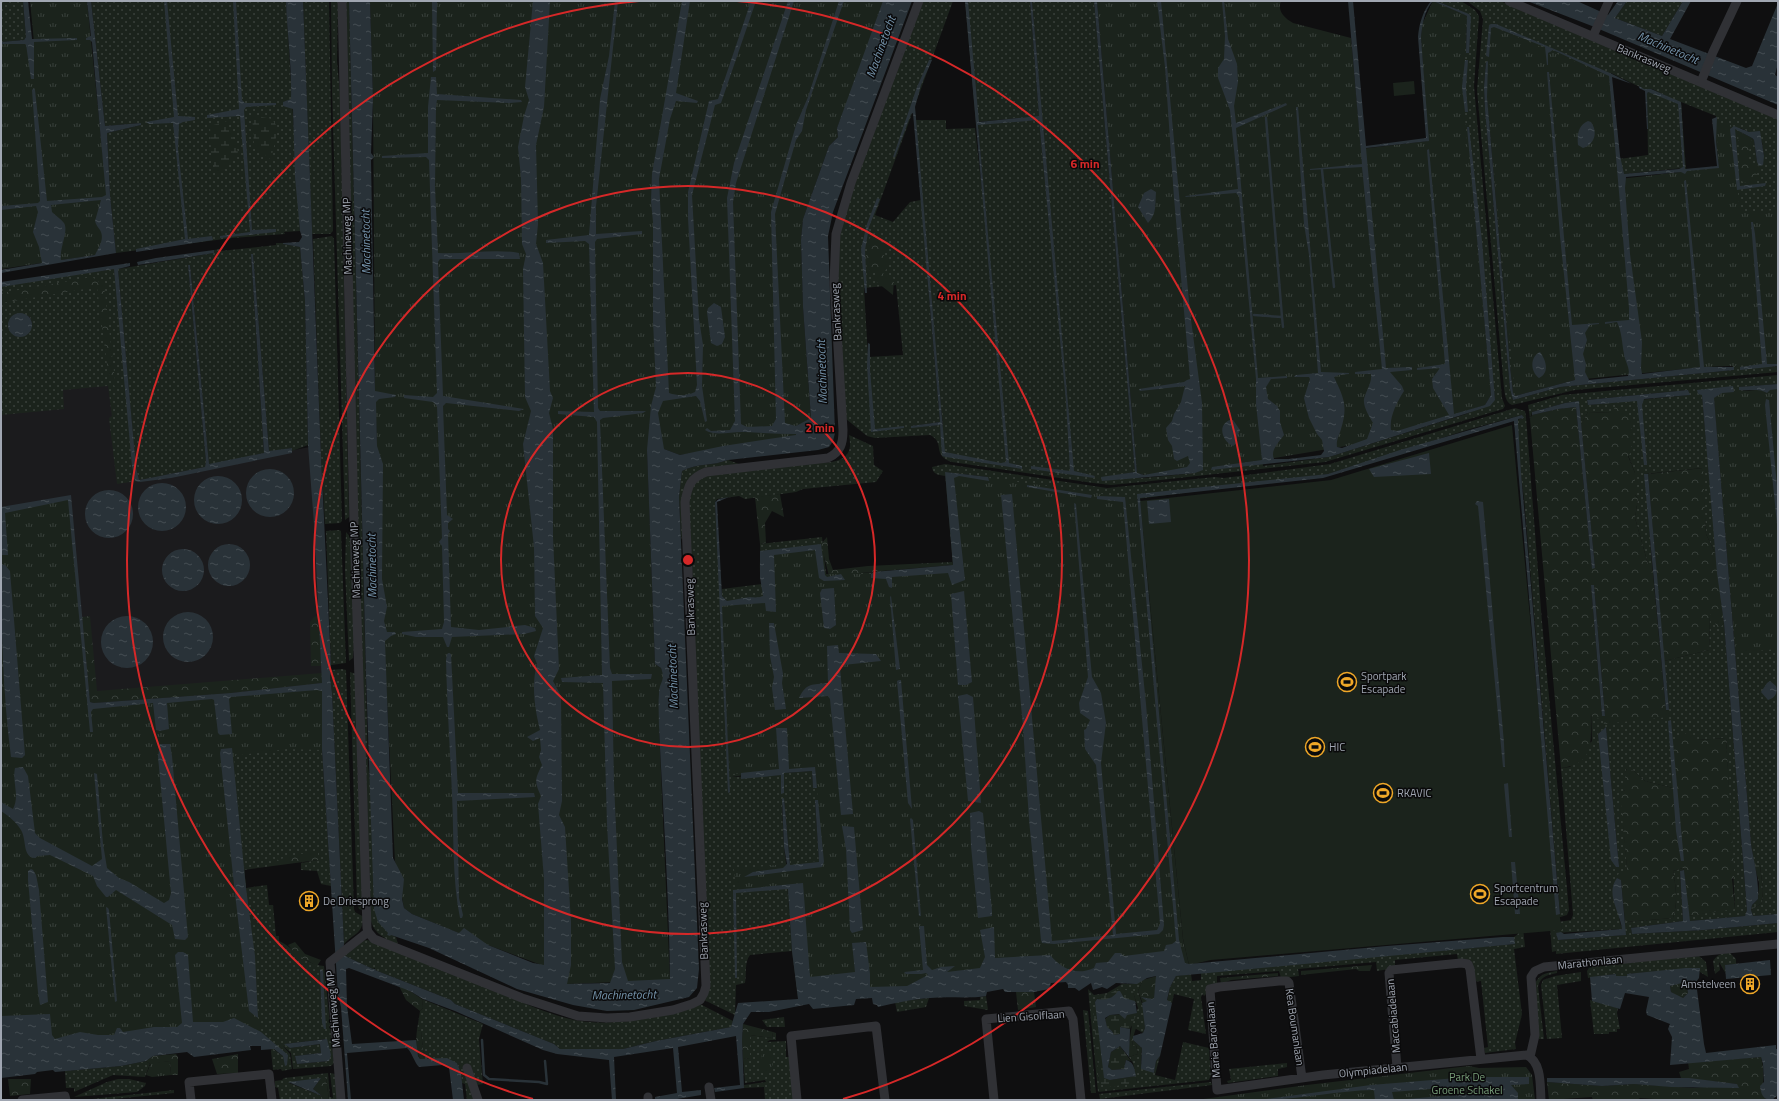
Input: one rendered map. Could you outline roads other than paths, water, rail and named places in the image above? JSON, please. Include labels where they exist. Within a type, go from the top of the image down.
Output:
[{"type":"street","name":"Machineweg MP","points":[[341,1100],[329,968],[330,962],[333,958],[368,932],[366,924],[358,666],[342,1]]},
{"type":"street","name":"Bankrasweg","points":[[368,932],[374,939],[522,998],[578,1016],[607,1018],[651,1014],[692,1004],[700,1000],[704,993],[704,947],[685,502],[687,492],[695,477],[706,472],[828,458],[840,449],[843,441],[843,430],[834,282],[836,234],[852,183],[919,1]]},
{"type":"street","name":"Bankrasweg","points":[[1509,1],[1594,33],[1702,79],[1778,115]]},
{"type":"street","points":[[1702,79],[1737,1]]},
{"type":"street","points":[[1594,33],[1607,5]]},
{"type":"street","name":"Marathonlaan","points":[[1530,1057],[1535,1035],[1531,977],[1535,971],[1544,967],[1778,944]]},
{"type":"street","name":"Maccabiadelaan","points":[[1397,1067],[1389,973],[1391,970],[1461,963],[1468,964],[1470,969],[1481,1059]]},
{"type":"street","name":"Kea Boumanlaan","points":[[1210,989],[1287,981],[1289,983],[1302,1078]]},
{"type":"street","name":"Marie Baronlaan","points":[[1210,989],[1217,1090]]},
{"type":"street","name":"Lien Gisolflaan","points":[[994,1100],[986,1019],[1069,1011],[1073,1019],[1081,1100]]},
{"type":"street","points":[[796,1100],[791,1036],[876,1026],[884,1100]]},
{"type":"street","name":"Olympiadelaan","points":[[1217,1090],[1397,1067],[1521,1055],[1530,1057]]},
{"type":"street","points":[[1530,1057],[1535,1062],[1538,1069],[1541,1100]]},
{"type":"street","points":[[467,1068],[478,1100]]},
{"type":"street","points":[[191,1100],[189,1082],[269,1074],[272,1100]]},
{"type":"street","points":[[709,1087],[711,1100]]},
{"type":"street","points":[[22,1100],[65,1096],[66,1100]]},
{"type":"water","points":[[23,1],[28,1],[32,39],[77,38],[77,40],[34,42],[34,79],[31,79],[26,44],[1,44],[1,42],[24,40],[26,37]]},
{"type":"water","points":[[87,1],[91,1],[105,126],[141,123],[141,125],[107,133],[110,195],[116,253],[1,273],[1,270],[42,263],[39,247],[33,232],[38,212],[36,206],[1,210],[1,206],[38,203],[40,201],[32,90],[34,88],[47,201],[102,197],[106,195],[92,42],[90,40],[86,40],[86,38],[91,36]],"holes":[[[101,200],[95,221],[102,237],[101,243],[95,255],[61,260],[65,226],[64,223],[52,212],[51,205]]]},
{"type":"water","points":[[164,1],[167,1],[178,116],[195,117],[195,120],[179,124],[178,149],[188,239],[212,236],[213,240],[136,252],[136,249],[185,239],[173,123],[149,124],[146,122],[174,117]]},
{"type":"water","points":[[233,1],[236,1],[242,100],[245,103],[276,103],[276,105],[246,107],[244,110],[252,230],[276,229],[276,232],[220,238],[220,236],[250,232],[240,116],[207,118],[207,115],[239,109]]},
{"type":"water","points":[[286,1],[303,1],[331,665],[330,678],[332,693],[344,944],[343,955],[376,969],[375,970],[451,1000],[455,1004],[554,1044],[560,1049],[623,1049],[656,1041],[731,1027],[738,1003],[798,999],[792,951],[788,889],[736,893],[737,978],[735,978],[733,890],[803,883],[810,977],[855,972],[852,943],[866,942],[870,987],[907,986],[928,975],[926,973],[906,974],[904,972],[923,970],[919,926],[924,926],[927,965],[932,970],[941,967],[955,966],[947,972],[980,968],[985,957],[980,930],[994,927],[995,958],[1050,955],[1059,964],[1075,971],[1094,968],[1096,963],[1108,962],[1115,953],[1120,953],[1124,956],[1164,951],[1166,945],[1172,944],[1176,941],[1137,494],[1328,474],[1400,450],[1522,415],[1524,418],[1518,419],[1521,473],[1560,914],[1556,915],[1514,421],[1323,478],[1140,498],[1179,940],[1185,963],[1189,964],[1503,937],[1514,937],[1515,944],[1176,976],[1170,987],[1167,1000],[1172,1003],[1160,1056],[1156,1061],[1154,1073],[1141,1069],[1142,1048],[1133,1040],[1133,1036],[1143,1033],[1145,1028],[1142,1003],[1147,1001],[1141,997],[1154,998],[1156,976],[1147,978],[1137,984],[1116,983],[1107,989],[1102,987],[1093,990],[1091,983],[1079,991],[1075,988],[1068,988],[1066,982],[1051,983],[1049,989],[1034,992],[1005,992],[1003,989],[987,992],[986,996],[944,997],[904,1001],[878,1007],[877,1005],[873,1004],[872,998],[856,999],[854,1005],[813,1009],[809,1004],[769,1012],[751,1012],[743,1024],[742,1040],[744,1088],[715,1092],[714,1088],[740,1085],[736,1036],[678,1047],[682,1092],[701,1090],[701,1095],[671,1100],[655,1100],[655,1097],[677,1093],[673,1048],[614,1057],[616,1100],[612,1100],[609,1060],[557,1054],[543,1050],[455,1011],[423,999],[410,991],[349,968],[346,969],[347,1006],[352,1044],[416,1040],[418,1056],[420,1059],[447,1058],[457,1063],[461,1073],[464,1100],[453,1100],[449,1067],[443,1065],[419,1067],[407,1048],[347,1053],[351,1100],[348,1100],[341,1007],[338,995],[322,750],[322,691],[317,690],[231,697],[229,699],[232,734],[220,735],[218,733],[214,700],[212,699],[167,703],[169,729],[160,731],[156,730],[153,703],[93,709],[91,712],[93,732],[90,732],[68,500],[5,513],[8,555],[1,555],[1,507],[71,495],[90,702],[94,703],[231,693],[322,683],[314,524],[308,445],[305,301],[300,247],[283,244],[299,242],[302,237],[300,231],[295,177],[293,109],[283,106],[283,102],[291,99],[291,74]]},
{"type":"water","name":"Machinetocht","points":[[349,1],[370,1],[373,99],[371,153],[374,157],[371,160],[375,391],[396,395],[395,397],[379,399],[376,402],[377,446],[383,464],[382,579],[387,607],[384,621],[387,632],[395,632],[396,634],[385,641],[393,858],[404,879],[402,899],[404,908],[412,914],[459,933],[464,928],[488,945],[533,963],[544,965],[544,879],[538,804],[541,796],[536,783],[542,765],[539,757],[541,750],[540,738],[533,741],[527,737],[540,730],[534,697],[534,680],[537,664],[534,656],[543,628],[535,616],[534,547],[523,444],[531,411],[525,397],[523,269],[526,254],[522,244],[521,178],[518,147],[524,116],[529,100],[525,87],[533,1],[550,1],[544,107],[536,145],[538,224],[536,244],[543,263],[550,391],[553,398],[549,413],[553,429],[553,537],[559,669],[553,681],[561,696],[562,801],[559,815],[565,827],[571,922],[571,965],[567,984],[610,983],[615,969],[607,824],[603,683],[562,682],[561,678],[602,675],[597,422],[594,417],[558,414],[558,411],[594,412],[589,244],[585,241],[546,243],[546,240],[589,235],[600,99],[609,56],[615,1],[618,1],[596,206],[596,234],[642,231],[642,234],[597,239],[595,242],[598,408],[600,411],[646,411],[643,413],[603,418],[600,420],[610,668],[612,674],[652,674],[651,679],[612,681],[614,783],[622,962],[628,981],[670,979],[659,727],[659,690],[663,676],[661,668],[655,664],[647,450],[651,406],[656,387],[653,321],[652,174],[682,1],[690,1],[676,93],[698,101],[697,103],[676,101],[670,119],[659,179],[669,393],[676,395],[695,392],[697,385],[688,218],[688,192],[709,101],[718,99],[751,1],[756,1],[721,103],[715,105],[692,195],[699,319],[703,345],[702,386],[707,421],[705,422],[700,401],[696,396],[663,401],[658,413],[664,449],[680,455],[723,446],[796,435],[745,432],[714,433],[705,430],[707,428],[711,431],[730,430],[735,421],[727,198],[734,163],[788,1],[794,1],[736,183],[733,202],[741,424],[747,427],[772,426],[776,419],[771,212],[796,125],[808,97],[839,1],[844,1],[806,110],[802,131],[796,140],[775,214],[785,423],[796,426],[811,418],[803,307],[801,240],[803,219],[829,146],[838,137],[837,128],[883,1],[912,1],[833,212],[828,236],[835,433],[833,441],[829,447],[818,450],[728,460],[688,468],[682,471],[679,497],[699,969],[697,988],[689,997],[634,1010],[607,1011],[573,1005],[517,989],[429,948],[387,935],[388,933],[378,922],[374,909],[366,675]]},
{"type":"water","points":[[432,1],[437,1],[436,70],[433,72]]},
{"type":"water","points":[[965,1],[968,1],[979,122],[1039,116],[1030,1],[1032,1],[1074,471],[1095,476],[1094,478],[1031,469],[1031,466],[1070,471],[1066,402],[1039,120],[978,125],[1009,463],[1022,466],[1022,469],[942,456],[940,425],[911,428],[911,426],[940,422],[913,113],[911,114],[895,157],[893,157],[917,87],[929,60],[932,60],[921,85],[915,107],[945,452],[1001,463],[1006,462]]},
{"type":"water","points":[[1094,1],[1097,1],[1137,473],[1144,475],[1187,467],[1190,463],[1188,456],[1177,461],[1174,459],[1172,446],[1168,440],[1166,428],[1172,421],[1181,402],[1185,386],[1140,391],[1139,389],[1184,382],[1190,379],[1174,198],[1165,67],[1157,1],[1161,1],[1190,312],[1202,403],[1203,470],[1195,473],[1102,481],[1101,477],[1135,472]]},
{"type":"water","points":[[1222,1],[1224,1],[1228,39],[1237,64],[1238,82],[1234,106],[1236,123],[1286,103],[1287,105],[1236,128],[1258,378],[1287,376],[1287,378],[1271,379],[1266,387],[1268,399],[1277,406],[1280,411],[1280,422],[1284,435],[1274,449],[1274,459],[1289,459],[1321,455],[1324,451],[1322,440],[1317,434],[1309,418],[1304,398],[1310,379],[1309,377],[1294,377],[1296,375],[1318,373],[1309,255],[1304,224],[1296,107],[1298,107],[1321,372],[1349,373],[1334,377],[1344,402],[1343,421],[1337,440],[1337,447],[1342,448],[1367,439],[1373,423],[1365,408],[1364,399],[1370,384],[1371,374],[1355,374],[1355,372],[1382,369],[1362,167],[1310,170],[1362,164],[1348,1],[1353,1],[1366,146],[1426,138],[1418,37],[1420,23],[1424,13],[1431,1],[1433,1],[1427,9],[1421,38],[1429,141],[1366,148],[1386,368],[1412,367],[1412,370],[1390,372],[1402,386],[1404,391],[1392,415],[1391,430],[1397,431],[1449,415],[1433,388],[1432,379],[1440,368],[1417,370],[1417,368],[1445,364],[1427,150],[1429,149],[1454,414],[1485,405],[1491,395],[1467,127],[1469,127],[1482,241],[1495,400],[1490,406],[1329,457],[1211,470],[1212,467],[1262,460],[1239,196],[1236,193],[1185,197],[1238,189],[1230,110],[1218,78],[1218,68],[1224,59],[1225,36]]},
{"type":"water","points":[[1433,1],[1469,14],[1471,17],[1469,53],[1466,53],[1467,16]]},
{"type":"water","name":"Machinetocht","points":[[1527,1],[1577,1],[1608,15],[1618,1],[1627,1],[1615,18],[1662,36],[1683,1],[1691,1],[1670,39],[1746,68],[1752,66],[1778,3],[1778,63],[1775,75],[1778,77],[1778,105],[1592,26]]},
{"type":"water","points":[[1496,24],[1632,84],[1612,77],[1620,156],[1624,174],[1679,169],[1683,167],[1678,104],[1648,92],[1647,129],[1645,91],[1639,88],[1639,86],[1644,89],[1651,89],[1681,102],[1685,169],[1717,166],[1712,119],[1717,117],[1716,141],[1719,168],[1687,171],[1685,174],[1681,172],[1626,177],[1625,188],[1630,254],[1642,342],[1642,374],[1700,367],[1684,181],[1686,180],[1704,367],[1734,367],[1734,370],[1560,387],[1513,400],[1510,389],[1485,110],[1484,87],[1486,62],[1488,61],[1487,97],[1510,366],[1513,393],[1515,396],[1575,380],[1560,236],[1547,72],[1549,72],[1572,325],[1599,323],[1590,325],[1585,333],[1587,340],[1583,354],[1586,364],[1585,372],[1589,380],[1628,376],[1629,373],[1619,326],[1617,322],[1605,324],[1605,322],[1629,320],[1629,308],[1609,76],[1553,50],[1548,53],[1547,65],[1545,47],[1494,27],[1491,28],[1489,57],[1486,56],[1489,25]]},
{"type":"water","points":[[1465,60],[1468,60],[1466,88],[1468,112],[1465,112],[1462,87]]},
{"type":"water","points":[[431,77],[436,77],[437,94],[521,100],[522,102],[509,103],[437,100],[436,106],[435,187],[438,253],[499,251],[519,253],[520,259],[440,259],[438,262],[443,396],[524,409],[519,411],[446,403],[443,406],[447,515],[453,519],[448,523],[448,529],[450,531],[448,534],[451,627],[479,630],[525,625],[535,628],[536,631],[524,634],[452,637],[449,647],[447,647],[443,637],[416,637],[402,634],[402,632],[442,629],[444,622],[442,546],[439,542],[442,538],[437,406],[433,402],[404,398],[404,395],[433,397],[437,393],[429,160],[426,157],[382,158],[382,156],[428,153],[428,107]]},
{"type":"water","points":[[1588,121],[1591,122],[1595,134],[1593,141],[1583,148],[1578,145],[1578,134],[1582,125]]},
{"type":"water","points":[[1734,126],[1749,132],[1760,131],[1764,156],[1763,165],[1759,166],[1757,162],[1754,140],[1735,129],[1740,186],[1766,183],[1765,186],[1737,190],[1730,129]]},
{"type":"water","points":[[1151,189],[1156,192],[1155,205],[1153,216],[1148,223],[1138,207],[1144,193]]},
{"type":"water","points":[[877,198],[880,199],[869,227],[865,250],[867,293],[865,293],[861,249],[867,224]]},
{"type":"water","points":[[1751,222],[1753,222],[1755,234],[1767,364],[1778,364],[1778,366],[1740,370],[1740,367],[1762,364]]},
{"type":"water","points":[[214,250],[214,253],[138,265],[137,262],[156,258]]},
{"type":"water","points":[[251,254],[253,254],[269,451],[292,448],[292,453],[171,478],[140,482],[135,481],[132,466],[114,269],[1,287],[1,282],[130,263],[130,266],[118,269],[136,468],[139,480],[205,467],[206,462],[188,265],[190,265],[209,464],[264,453]]},
{"type":"water","points":[[714,303],[721,307],[725,337],[722,344],[717,346],[711,343],[707,312],[708,308]]},
{"type":"water","points":[[20,313],[25,314],[31,320],[31,330],[25,336],[20,337],[15,336],[9,330],[8,325],[9,320],[15,314]]},
{"type":"water","points":[[868,343],[870,344],[870,370],[875,429],[904,426],[904,428],[871,432],[867,365]]},
{"type":"water","points":[[1540,352],[1545,362],[1546,370],[1545,373],[1539,378],[1534,372],[1532,364],[1534,357]]},
{"type":"water","points":[[1778,384],[1778,389],[1770,390],[1767,393],[1757,390],[1739,390],[1739,387]]},
{"type":"water","points":[[1733,386],[1734,392],[1722,393],[1714,398],[1751,844],[1758,885],[1758,899],[1752,905],[1751,910],[1753,916],[1778,914],[1778,923],[1704,930],[1632,934],[1631,928],[1683,921],[1680,871],[1684,870],[1690,921],[1745,916],[1747,910],[1724,623],[1717,573],[1702,395],[1698,394],[1697,390]]},
{"type":"water","points":[[1688,390],[1690,395],[1644,399],[1642,405],[1647,465],[1644,465],[1637,401],[1588,405],[1587,400]]},
{"type":"water","points":[[1766,399],[1769,400],[1778,497],[1778,534],[1765,405]]},
{"type":"water","points":[[1579,401],[1595,568],[1592,569],[1576,407],[1558,409],[1532,415],[1532,412],[1565,403]]},
{"type":"water","points":[[1230,420],[1233,420],[1240,430],[1237,437],[1237,443],[1233,446],[1226,441],[1222,433],[1223,425]]},
{"type":"water","points":[[1429,453],[1431,474],[1374,477],[1369,469]]},
{"type":"water","points":[[265,469],[275,469],[287,476],[294,488],[294,498],[287,510],[275,517],[265,517],[257,513],[250,506],[246,498],[246,488],[250,480],[257,473]]},
{"type":"water","points":[[945,472],[988,477],[989,481],[959,476],[954,478],[965,580],[952,585],[948,573],[892,577],[892,588],[889,587],[886,579],[871,578],[871,574],[874,572],[953,565]]},
{"type":"water","points":[[1644,474],[1648,474],[1669,710],[1666,710]]},
{"type":"water","points":[[213,476],[223,476],[235,483],[242,495],[242,505],[235,517],[223,524],[213,524],[205,520],[198,513],[194,505],[194,495],[198,487],[205,480]]},
{"type":"water","points":[[157,483],[167,483],[176,487],[182,493],[186,502],[186,512],[182,521],[176,527],[167,531],[157,531],[148,527],[142,521],[138,512],[138,502],[142,493],[148,487]]},
{"type":"water","points":[[1027,485],[1092,495],[1091,498],[1027,487]]},
{"type":"water","points":[[104,490],[114,490],[123,494],[129,500],[133,509],[133,519],[129,528],[123,534],[114,538],[104,538],[95,534],[89,528],[85,519],[85,509],[89,500],[95,494]]},
{"type":"water","points":[[1012,494],[1052,941],[1113,935],[1096,765],[1085,749],[1084,730],[1086,729],[1090,720],[1080,713],[1079,703],[1088,677],[1074,503],[1076,504],[1092,677],[1101,693],[1106,723],[1101,763],[1116,934],[1157,930],[1160,924],[1123,502],[1097,499],[1097,496],[1125,497],[1146,704],[1164,925],[1163,930],[1159,934],[1054,944],[1042,943],[1029,820],[1023,726],[1001,495]]},
{"type":"water","points":[[729,497],[717,502],[722,596],[727,601],[746,597],[763,596],[760,577],[760,551],[821,544],[825,575],[827,577],[841,574],[845,580],[824,581],[819,578],[815,550],[774,555],[776,612],[766,611],[765,603],[722,606],[730,792],[728,793],[715,502],[719,499]]},
{"type":"water","points":[[1169,499],[1171,522],[1149,524],[1147,501]]},
{"type":"water","points":[[1477,501],[1483,502],[1505,767],[1503,767],[1478,506],[1475,504]]},
{"type":"water","points":[[229,544],[244,550],[250,565],[244,580],[229,586],[214,580],[208,565],[214,550]]},
{"type":"water","points":[[179,549],[187,549],[195,552],[201,558],[204,570],[201,582],[195,588],[187,591],[179,591],[171,588],[165,582],[162,574],[162,566],[165,558],[171,552]]},
{"type":"water","points":[[1,564],[5,565],[10,571],[25,755],[22,758],[11,757],[8,733],[3,661]]},
{"type":"water","points":[[1591,585],[1594,585],[1605,716],[1602,716]]},
{"type":"water","points":[[834,588],[836,625],[830,629],[824,628],[820,593],[822,589]]},
{"type":"water","points":[[964,591],[972,682],[966,685],[958,685],[951,594]]},
{"type":"water","points":[[891,596],[900,669],[896,670],[890,597]]},
{"type":"water","points":[[183,612],[193,612],[206,619],[213,632],[213,642],[206,655],[193,662],[183,662],[174,658],[167,651],[163,642],[163,632],[167,623],[174,616]]},
{"type":"water","points":[[127,616],[137,618],[145,624],[151,632],[153,642],[151,652],[145,660],[137,666],[127,668],[117,666],[109,660],[103,652],[101,642],[103,632],[109,624],[117,618]]},
{"type":"water","points":[[769,623],[774,623],[783,674],[782,683],[786,709],[775,710],[772,688],[774,677],[770,656]]},
{"type":"water","points":[[838,645],[839,653],[876,654],[881,661],[843,665],[840,668],[853,814],[841,815],[830,699],[828,696],[799,698],[805,689],[810,685],[828,683],[827,646]]},
{"type":"water","points":[[447,654],[451,654],[458,793],[534,793],[535,797],[457,801],[459,898],[463,915],[462,918],[460,918],[457,903],[454,872],[446,660]]},
{"type":"water","points":[[901,680],[912,809],[908,803],[897,681]]},
{"type":"water","points":[[1770,681],[1776,686],[1777,691],[1774,697],[1768,700],[1761,692]]},
{"type":"water","points":[[967,694],[973,697],[981,803],[968,801],[958,696]]},
{"type":"water","points":[[1671,720],[1684,861],[1681,861],[1676,831],[1668,721]]},
{"type":"water","points":[[1606,727],[1619,867],[1616,867],[1611,860],[1598,734]]},
{"type":"water","points":[[776,728],[787,728],[789,769],[815,767],[817,788],[813,788],[812,771],[784,773],[784,793],[781,794],[781,775],[741,779],[741,773],[779,769]]},
{"type":"water","points":[[160,744],[170,744],[172,756],[188,937],[185,940],[175,939],[172,925],[116,890],[106,897],[97,886],[93,876],[50,855],[38,856],[35,858],[28,855],[21,830],[12,819],[1,811],[1,802],[13,809],[16,799],[14,778],[15,768],[23,767],[28,776],[35,833],[40,838],[92,866],[102,859],[94,773],[97,774],[103,844],[107,868],[119,878],[129,882],[164,903],[169,900],[171,893],[158,757]]},
{"type":"water","points":[[232,748],[246,888],[255,956],[258,1018],[249,1011],[220,753],[221,749]]},
{"type":"water","points":[[1508,783],[1512,837],[1509,837],[1504,784]]},
{"type":"water","points":[[784,798],[790,865],[819,862],[815,800],[818,800],[824,862],[822,867],[744,877],[753,872],[783,868],[787,864],[784,847],[782,799]]},
{"type":"water","points":[[979,811],[983,813],[992,916],[978,918],[971,846],[970,813]]},
{"type":"water","points":[[911,818],[913,820],[921,916],[919,916]]},
{"type":"water","points":[[842,826],[854,827],[863,930],[852,933],[850,930],[846,849]]},
{"type":"water","points":[[1511,862],[1515,862],[1520,914],[1515,914]]},
{"type":"water","points":[[31,869],[36,875],[39,890],[48,1002],[40,1005],[28,880],[28,871]]},
{"type":"water","points":[[1617,878],[1621,880],[1626,935],[1558,940],[1556,933],[1561,932],[1564,934],[1622,929],[1614,903],[1612,890]]},
{"type":"water","points":[[106,907],[109,910],[117,1001],[115,1002]]},
{"type":"water","points":[[178,952],[183,952],[188,955],[193,1022],[223,1022],[234,1018],[261,1032],[288,1055],[287,1065],[285,1066],[283,1056],[274,1049],[261,1050],[261,1046],[250,1046],[251,1050],[194,1057],[187,1052],[153,1056],[146,1061],[121,1066],[55,1072],[53,1070],[37,1072],[35,1074],[1,1078],[1,1016],[50,1014],[52,1035],[55,1039],[80,1032],[98,1035],[114,1035],[117,1028],[120,1028],[123,1032],[154,1027],[177,1027],[182,1023],[175,955]]},
{"type":"water","points":[[1770,960],[1771,975],[1726,979],[1725,965]]},
{"type":"water","points":[[1700,968],[1699,978],[1696,982],[1706,1053],[1776,1045],[1776,1049],[1778,1049],[1778,1095],[1772,1100],[1769,1100],[1762,1094],[1760,1086],[1764,1082],[1761,1057],[1670,1065],[1672,1037],[1668,1029],[1670,1024],[1647,1015],[1646,1011],[1649,997],[1625,993],[1620,1009],[1592,1001],[1590,977],[1616,974],[1616,976],[1627,976],[1627,974]],"holes":[[[1686,982],[1688,993],[1683,998],[1671,992],[1670,986]]]},
{"type":"water","points":[[320,969],[323,971],[326,1029],[324,1029],[322,1023]]},
{"type":"water","points":[[1120,991],[1124,998],[1135,1001],[1137,1013],[1127,1015],[1125,1019],[1119,1014],[1110,1015],[1105,1018],[1107,1027],[1114,1035],[1120,1034],[1120,1027],[1130,1029],[1129,1057],[1120,1046],[1111,1052],[1108,1067],[1112,1070],[1124,1069],[1126,1060],[1132,1064],[1136,1076],[1110,1080],[1104,1078],[1095,1002],[1097,999],[1103,1000],[1109,998]]},
{"type":"water","points":[[327,1039],[331,1055],[329,1061],[297,1064],[295,1056],[321,1053],[320,1044],[290,1048],[284,1044]]},
{"type":"water","points":[[1469,1077],[1529,1077],[1529,1084],[1511,1085],[1518,1093],[1518,1100],[1394,1100],[1375,1100],[1373,1090],[1287,1099],[1258,1100],[1371,1085]],"holes":[[[1469,1086],[1470,1094],[1394,1100],[1392,1092]]]},
{"type":"water","points":[[321,1078],[313,1089],[322,1096],[288,1082]]},
{"type":"water","points":[[1547,1078],[1689,1078],[1737,1084],[1739,1088],[1671,1087],[1634,1084],[1602,1086],[1547,1082]]},
{"type":"waterway","points":[[1266,118],[1282,317]]},
{"type":"waterway","points":[[1322,170],[1334,287]]},
{"type":"waterway","points":[[1254,315],[1282,317],[1283,327]]},
{"type":"waterway","points":[[482,1040],[484,1075],[489,1079],[539,1082],[547,1084],[545,1061]]},
{"type":"place","name":"Sportpark Escapade","points":[[1347,682]]},
{"type":"place","name":"HIC","points":[[1315,747]]},
{"type":"place","name":"RKAVIC","points":[[1383,793]]},
{"type":"place","name":"Sportcentrum Escapade","points":[[1480,894]]},
{"type":"place","name":"De Driesprong","points":[[309,901]]},
{"type":"place","name":"Amstelveen","points":[[1750,984]]},
{"type":"park label","name":"Park De Groene Schakel","points":[[1467,1083]]}]
